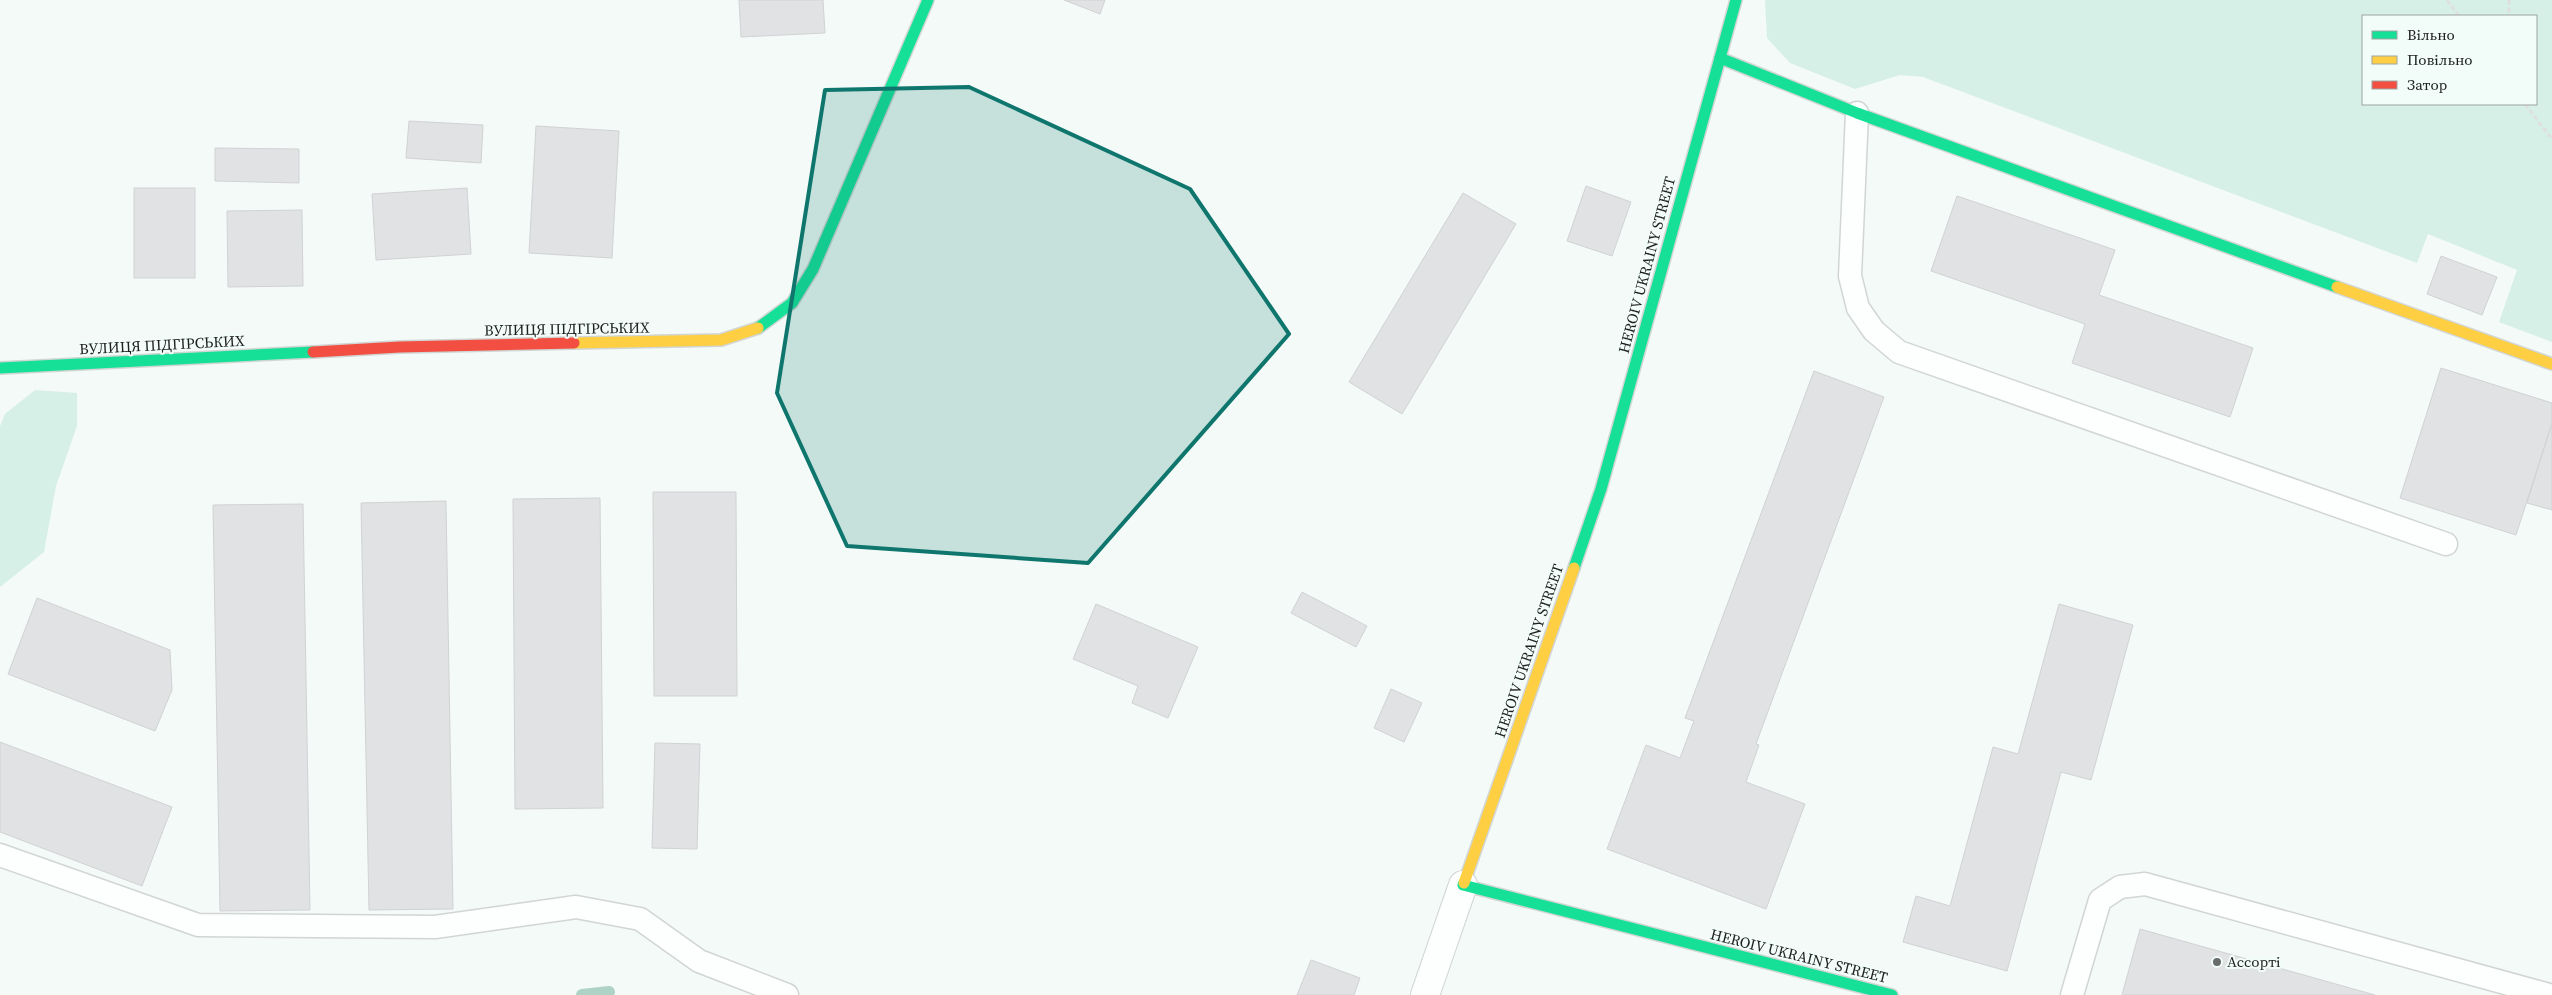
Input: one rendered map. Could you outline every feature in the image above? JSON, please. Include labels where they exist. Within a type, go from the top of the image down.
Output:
[{"type":"street","name":"ВУЛИЦЯ ПІДГІРСЬКИХ","points":[[0,368],[400,347],[721,340],[762,327],[792,303],[813,269],[928,0]]},
{"type":"street","name":"HEROIV UKRAINY STREET","points":[[1736,0],[1601,488],[1463,885],[1892,995]]},
{"type":"street","points":[[1720,58],[1857,113],[2552,364]]},
{"type":"street","points":[[1425,995],[1463,885]]},
{"type":"lane","points":[[1857,113],[1850,276],[1858,308],[1874,331],[1899,352],[2446,544]]},
{"type":"lane","points":[[0,855],[198,925],[435,927],[576,907],[640,919],[699,961],[787,995]]},
{"type":"lane","points":[[2072,995],[2100,900],[2120,887],[2144,884],[2549,995]]},
{"type":"path","points":[[2447,0],[2458,15]]},
{"type":"path","points":[[2509,0],[2510,15]]},
{"type":"path","points":[[2526,105],[2552,139]]},
{"type":"highlighted area","points":[[969,87],[1190,189],[1289,334],[1088,563],[847,546],[777,393],[825,90]]},
{"type":"green space","points":[[1765,0],[2552,0],[2552,342],[2499,322],[2517,270],[2428,234],[2417,263],[1923,77],[1900,75],[1855,89],[1790,63],[1767,38]]},
{"type":"green space","points":[[35,390],[77,393],[77,426],[56,486],[44,552],[0,587],[0,426],[5,414]]},
{"type":"building","points":[[739,0],[823,0],[825,33],[741,37]]},
{"type":"building","points":[[1064,0],[1105,0],[1100,14]]},
{"type":"building","points":[[409,121],[483,125],[481,163],[406,158]]},
{"type":"building","points":[[536,126],[619,131],[612,258],[529,253]]},
{"type":"building","points":[[215,148],[299,149],[299,183],[215,181]]},
{"type":"building","points":[[1586,186],[1631,202],[1612,256],[1567,241]]},
{"type":"building","points":[[134,188],[195,188],[195,278],[134,278]]},
{"type":"building","points":[[467,188],[471,254],[376,260],[372,194]]},
{"type":"building","points":[[1463,193],[1516,224],[1402,414],[1349,382]]},
{"type":"building","points":[[1957,196],[2115,250],[2099,295],[2253,348],[2230,417],[2072,363],[2085,324],[1931,271]]},
{"type":"building","points":[[302,210],[303,286],[228,287],[227,211]]},
{"type":"building","points":[[2441,256],[2497,277],[2482,315],[2427,294]]},
{"type":"building","points":[[2441,368],[2552,403],[2552,423],[2516,535],[2400,498]]},
{"type":"building","points":[[1814,371],[1884,397],[1756,744],[1759,745],[1746,782],[1805,804],[1766,909],[1607,849],[1646,745],[1680,758],[1694,721],[1685,718]]},
{"type":"building","points":[[2552,426],[2552,510],[2527,503]]},
{"type":"building","points":[[653,492],[736,492],[737,696],[654,696]]},
{"type":"building","points":[[600,498],[603,808],[515,809],[513,499]]},
{"type":"building","points":[[446,501],[453,909],[369,910],[361,503]]},
{"type":"building","points":[[303,504],[310,910],[220,911],[213,505]]},
{"type":"building","points":[[1302,592],[1367,626],[1356,647],[1291,613]]},
{"type":"building","points":[[37,598],[170,650],[172,690],[155,731],[8,674]]},
{"type":"building","points":[[1096,604],[1198,647],[1168,718],[1132,703],[1138,686],[1073,659]]},
{"type":"building","points":[[2059,604],[2133,625],[2091,780],[2061,772],[2007,971],[1903,942],[1916,896],[1950,906],[1993,747],[2018,754]]},
{"type":"building","points":[[1391,689],[1422,703],[1404,742],[1374,728]]},
{"type":"building","points":[[0,742],[172,807],[142,886],[0,832]]},
{"type":"building","points":[[655,743],[700,744],[697,849],[652,848]]},
{"type":"building","points":[[2140,929],[2375,995],[2122,995]]},
{"type":"building","points":[[1311,960],[1360,978],[1354,995],[1297,995]]},
{"type":"waterway","points":[[582,995],[609,992]]},
{"type":"traffic: fast","points":[[758,328],[792,303],[813,269],[928,0]]},
{"type":"traffic: fast","points":[[1574,568],[1601,489],[1736,0]]},
{"type":"traffic: fast","points":[[1720,58],[1857,113],[2337,287]]},
{"type":"traffic: fast","points":[[0,368],[313,352]]},
{"type":"traffic: fast","points":[[1464,883],[1463,885],[1892,995]]},
{"type":"traffic: slow","points":[[2337,287],[2552,364]]},
{"type":"traffic: slow","points":[[574,343],[721,340],[758,328]]},
{"type":"traffic: slow","points":[[1464,883],[1574,568]]},
{"type":"traffic: jam","points":[[313,352],[400,347],[574,343]]},
{"type":"place","name":"Ассорті","points":[[2217,962]]}]
